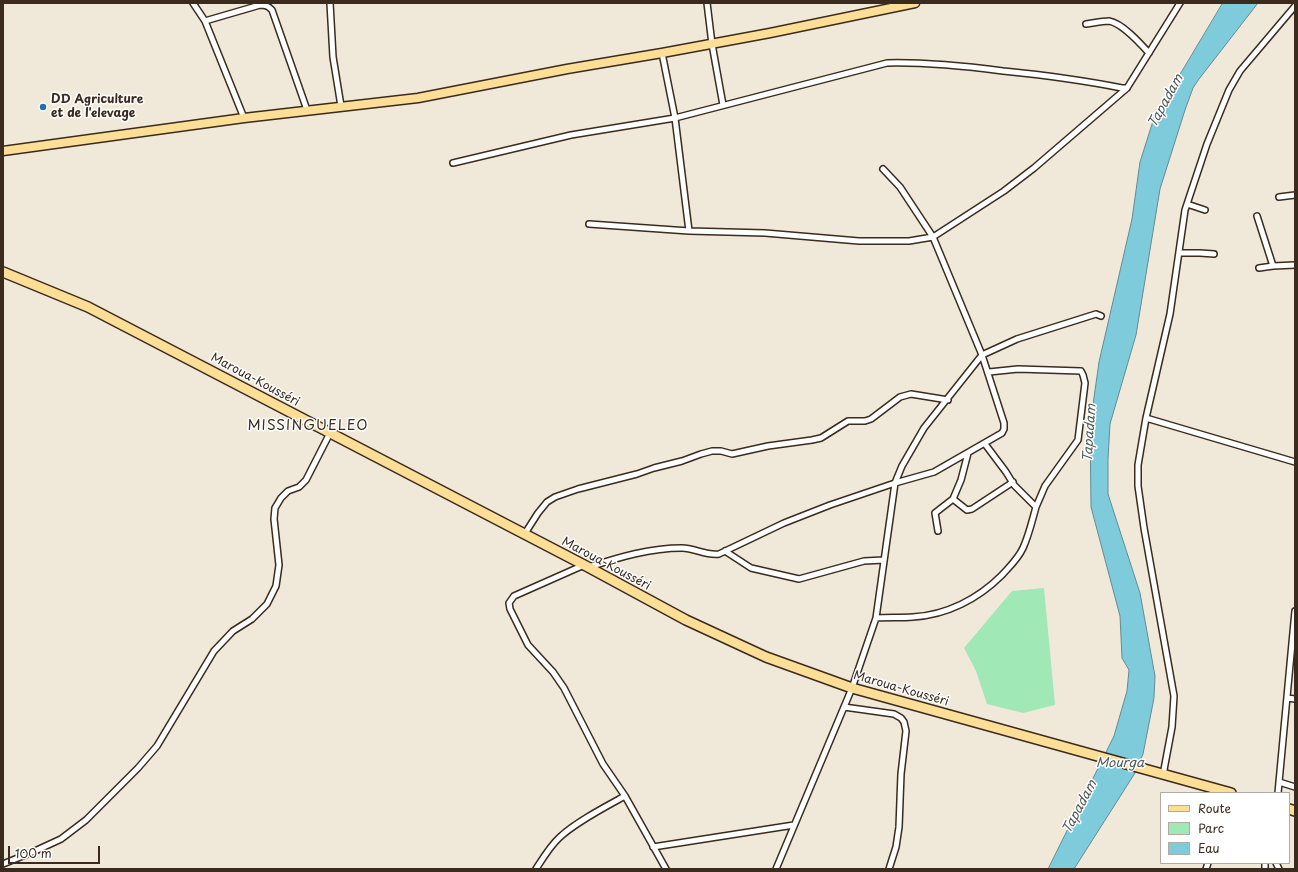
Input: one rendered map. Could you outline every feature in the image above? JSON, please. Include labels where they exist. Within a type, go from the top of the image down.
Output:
[{"type":"highway","name":"Maroua-Kousséri","points":[[3,272],[88,307],[586,566],[693,624],[766,657],[852,688],[1227,792]]},
{"type":"main road","points":[[3,151],[244,118],[426,96],[567,69],[712,44],[915,3]]},
{"type":"street","points":[[194,3],[204,21],[244,118]]},
{"type":"street","points":[[330,3],[333,57],[341,106]]},
{"type":"street","points":[[707,3],[712,44],[723,105]]},
{"type":"street","points":[[589,224],[689,231],[765,233],[859,241],[909,241],[933,236],[1004,192],[1127,88],[1180,3]]},
{"type":"street","points":[[204,21],[260,5],[270,7],[307,110]]},
{"type":"street","points":[[1163,775],[1172,727],[1174,696],[1138,486],[1138,465],[1146,418],[1170,314],[1187,204],[1207,144],[1229,90],[1240,70],[1295,6]]},
{"type":"street","points":[[1086,24],[1106,22],[1116,24],[1132,36],[1149,53]]},
{"type":"street","points":[[662,53],[675,118],[689,231]]},
{"type":"street","points":[[453,163],[571,135],[675,118],[887,63],[918,62],[959,66],[1079,80],[1127,88]]},
{"type":"street","points":[[666,869],[625,796],[603,764],[564,688],[553,672],[528,646],[510,609],[509,603],[514,596],[586,566],[620,557],[655,550],[685,548],[715,555],[809,513],[895,483],[934,472],[998,436],[1004,428],[1004,423],[989,372],[933,236],[900,187],[883,169]]},
{"type":"street","points":[[1279,197],[1295,195]]},
{"type":"street","points":[[1187,204],[1205,210]]},
{"type":"street","points":[[1257,216],[1274,266]]},
{"type":"street","points":[[1179,253],[1214,254]]},
{"type":"street","points":[[1259,268],[1295,265]]},
{"type":"street","points":[[776,869],[852,688],[876,618],[895,483],[902,466],[924,428],[948,400],[982,355],[1018,338],[1096,314],[1101,316]]},
{"type":"street","points":[[876,618],[914,617],[936,613],[964,603],[989,588],[1015,561],[1022,549],[1045,486],[1078,440],[1085,383],[1081,371],[1062,369],[1018,369],[989,372]]},
{"type":"street","points":[[524,535],[547,502],[555,497],[578,489],[637,474],[712,451],[722,451],[732,454],[768,446],[821,438],[848,421],[865,421],[871,419],[900,397],[911,394],[948,400]]},
{"type":"street","points":[[1146,418],[1295,462]]},
{"type":"street","points":[[3,864],[62,838],[86,820],[138,768],[157,746],[214,651],[233,631],[252,619],[267,604],[276,586],[279,565],[274,520],[275,508],[281,498],[288,491],[299,487],[306,480],[330,433]]},
{"type":"street","points":[[985,444],[1013,482],[1036,508]]},
{"type":"street","points":[[938,531],[935,512],[953,499],[961,480],[968,453]]},
{"type":"street","points":[[953,499],[967,510],[972,509],[1013,482]]},
{"type":"street","points":[[724,551],[751,568],[799,579],[864,561],[884,560]]},
{"type":"street","points":[[1278,792],[1286,698],[1293,656],[1295,611]]},
{"type":"street","points":[[1286,698],[1295,699]]},
{"type":"street","points":[[844,707],[894,714],[901,718],[904,722],[906,730],[901,774],[899,827],[896,847],[888,869]]},
{"type":"street","points":[[1279,782],[1295,787]]},
{"type":"street","points":[[536,869],[547,852],[560,837],[625,796]]},
{"type":"street","points":[[653,847],[794,825]]},
{"type":"green space","points":[[1044,588],[1055,705],[1023,713],[987,704],[976,671],[964,648],[1012,591]]},
{"type":"water","name":"Mourga","points":[[1223,3],[1258,3],[1199,79],[1193,88],[1185,110],[1160,189],[1136,335],[1110,424],[1108,494],[1140,593],[1155,676],[1154,698],[1143,754],[1135,773],[1074,869],[1048,869],[1114,736],[1127,691],[1129,670],[1122,658],[1120,616],[1091,507],[1090,426],[1099,362],[1132,219],[1140,162],[1154,118]]},
{"type":"place","name":"DD Agriculture et de l'elevage","points":[[43,107]]},
{"type":"district","name":"MISSINGUELEO","points":[[308,426]]},
{"type":"water label","name":"Tapadam","points":[[1166,101]]},
{"type":"water label","name":"Tapadam","points":[[1090,433]]},
{"type":"water label","name":"Tapadam","points":[[1080,807]]}]
